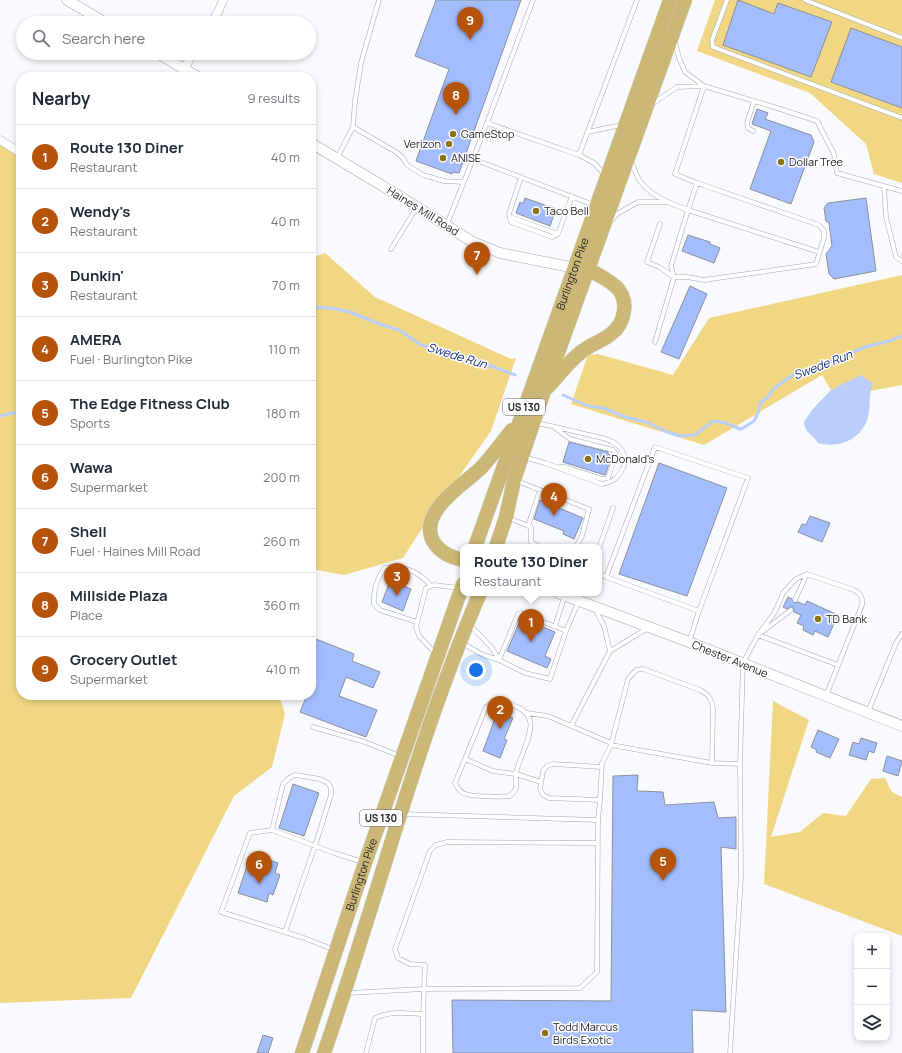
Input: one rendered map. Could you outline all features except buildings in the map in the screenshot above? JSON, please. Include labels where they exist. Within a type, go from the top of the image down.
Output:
[{"type":"highway","name":"Burlington Pike","points":[[476,544],[527,422],[574,268],[670,0]]},
{"type":"highway","name":"Burlington Pike","points":[[497,544],[506,517],[514,480],[522,457],[527,422],[544,391],[685,0]]},
{"type":"highway","points":[[544,391],[586,348],[610,335],[623,318],[623,300],[619,290],[602,277],[588,270]]},
{"type":"highway","points":[[460,559],[449,556],[442,552],[438,547],[431,535],[429,525],[432,517],[447,497],[481,467],[527,422]]},
{"type":"highway","name":"Burlington Pike","points":[[302,1053],[365,863],[460,592]]},
{"type":"highway","name":"Burlington Pike","points":[[324,1053],[400,814],[459,642],[479,596]]},
{"type":"street","points":[[67,0],[94,16]]},
{"type":"street","points":[[216,16],[223,0]]},
{"type":"street","points":[[169,60],[189,72]]},
{"type":"street","points":[[184,69],[189,60]]},
{"type":"street","points":[[0,140],[16,150]]},
{"type":"street","name":"Haines Mill Road","points":[[316,146],[418,207],[471,241],[500,253],[588,270]]},
{"type":"street","name":"Chester Avenue","points":[[580,597],[594,607],[689,642],[902,726]]},
{"type":"lane","points":[[337,158],[353,127],[355,101],[362,63],[379,0]]},
{"type":"lane","points":[[446,226],[487,123],[533,0]]},
{"type":"lane","points":[[579,155],[637,0]]},
{"type":"lane","points":[[727,0],[712,40],[714,47],[902,118]]},
{"type":"lane","points":[[804,0],[902,38]]},
{"type":"lane","points":[[673,34],[679,58],[685,72],[704,86]]},
{"type":"lane","points":[[660,224],[647,262],[659,267],[674,277],[687,277],[704,280],[816,264],[824,238],[824,231],[819,225],[675,174],[704,86]]},
{"type":"lane","points":[[646,109],[655,101],[677,87],[704,86],[817,121],[834,154],[837,173],[902,191]]},
{"type":"lane","points":[[754,101],[747,123],[748,128],[754,130]]},
{"type":"lane","points":[[487,123],[579,155],[594,163],[606,177]]},
{"type":"lane","points":[[588,132],[626,124]]},
{"type":"lane","points":[[353,127],[396,152],[403,158],[407,165],[423,175],[444,181],[464,182]]},
{"type":"lane","points":[[629,155],[640,181],[646,188],[666,202],[819,252]]},
{"type":"lane","points":[[473,159],[596,206]]},
{"type":"lane","points":[[521,177],[509,214],[511,222],[552,237],[558,234],[572,196]]},
{"type":"lane","points":[[655,342],[674,277],[671,266],[697,183]]},
{"type":"lane","points":[[884,186],[886,217],[896,257],[902,261]]},
{"type":"lane","points":[[602,232],[617,214],[638,202],[666,202]]},
{"type":"lane","points":[[391,249],[418,207]]},
{"type":"lane","points":[[522,457],[556,467],[602,484],[610,482],[618,477],[624,466],[625,456],[622,450],[612,441],[553,426],[527,422]]},
{"type":"lane","points":[[553,426],[570,439],[613,450],[616,454],[608,478],[602,479],[565,467],[556,467]]},
{"type":"lane","points":[[606,577],[655,447],[748,478],[689,642]]},
{"type":"lane","points":[[514,480],[588,509],[582,536],[578,544]]},
{"type":"lane","points":[[528,526],[540,490]]},
{"type":"lane","points":[[600,544],[613,508]]},
{"type":"lane","points":[[506,517],[531,527],[531,542],[535,544]]},
{"type":"lane","points":[[416,625],[380,610],[374,604],[373,598],[379,576],[384,568],[392,566],[399,567],[416,573],[430,585]]},
{"type":"lane","points":[[795,600],[807,574]]},
{"type":"lane","points":[[730,1053],[741,876],[740,764],[743,663],[758,635],[775,612],[783,593],[796,579],[807,574],[854,590],[863,598],[862,605],[826,697]]},
{"type":"lane","points":[[602,575],[699,611]]},
{"type":"lane","points":[[438,656],[420,636],[416,625],[426,588],[430,585],[460,586]]},
{"type":"lane","points":[[555,626],[562,596]]},
{"type":"lane","points":[[459,642],[483,655],[499,660],[525,673],[550,679],[566,631],[580,597]]},
{"type":"lane","points":[[594,607],[604,626],[610,651]]},
{"type":"lane","points":[[758,635],[791,610]]},
{"type":"lane","points":[[499,660],[518,614],[521,613],[566,631]]},
{"type":"lane","points":[[468,622],[492,648],[499,660]]},
{"type":"lane","points":[[571,726],[610,651],[650,628]]},
{"type":"lane","points":[[868,713],[896,643],[902,634]]},
{"type":"lane","points":[[758,635],[838,665]]},
{"type":"lane","points":[[344,993],[424,989],[580,988],[597,972],[598,820],[602,763],[611,744],[628,679],[636,670],[643,669],[708,694],[712,700],[713,708],[712,762]]},
{"type":"lane","points":[[527,713],[531,724],[516,774],[516,788],[510,796],[502,797],[466,794],[459,790],[455,783],[486,707],[492,702],[502,702],[517,706],[527,713],[548,716],[611,744],[712,762],[740,764]]},
{"type":"lane","points":[[313,727],[365,742],[402,757]]},
{"type":"lane","points":[[465,759],[493,771],[516,774],[541,782]]},
{"type":"lane","points":[[600,800],[549,798],[543,795],[540,789],[543,771],[547,766],[553,764],[602,767]]},
{"type":"lane","points":[[272,830],[283,784],[289,778],[295,775],[320,779],[328,783],[331,788],[331,794],[315,846],[285,932]]},
{"type":"lane","points":[[400,814],[598,820]]},
{"type":"lane","points":[[336,951],[285,932],[221,912],[250,833],[272,830],[365,863]]},
{"type":"lane","points":[[423,1053],[425,965],[410,964],[398,958],[395,949],[430,851],[436,845],[448,842],[598,843]]},
{"type":"lane","points":[[366,1053],[375,1018],[383,1014],[393,1013],[423,1014]]},
{"type":"shaded area","points":[[715,0],[902,0],[902,183],[874,174],[866,144],[810,93],[697,51]]},
{"type":"shaded area","points":[[0,140],[16,149],[16,700],[281,700],[285,714],[272,767],[234,796],[131,998],[0,1003]]},
{"type":"shaded area","points":[[325,253],[375,297],[511,359],[516,358],[491,431],[403,558],[344,575],[316,570],[316,256]]},
{"type":"shaded area","points":[[902,275],[902,385],[870,391],[860,433],[804,426],[831,390],[822,375],[704,445],[571,404],[588,355],[598,354],[673,375],[709,318]]},
{"type":"shaded area","points":[[773,701],[809,720],[771,837],[800,832],[823,813],[846,816],[871,779],[885,778],[892,792],[902,797],[902,936],[764,884]]},
{"type":"water","points":[[862,375],[873,383],[869,413],[865,425],[861,431],[849,440],[834,445],[818,443],[806,429],[804,422],[812,410],[830,391]]},
{"type":"waterway","name":"Swede Run","points":[[316,307],[331,308],[350,312],[399,330],[421,345],[478,361],[515,375]]},
{"type":"waterway","name":"Swede Run","points":[[563,395],[588,406],[603,408],[625,417],[646,422],[679,436],[695,435],[713,421],[726,423],[740,429],[754,421],[761,402],[769,396],[773,389],[794,374],[837,359],[865,347],[902,336]]},
{"type":"waterway","name":"Swede Run","points":[[0,416],[16,412]]},
{"type":"place","name":"Grocery Outlet","points":[[470,40]]},
{"type":"place","name":"Millside Plaza","points":[[456,115]]},
{"type":"place","name":"GameStop","points":[[453,134]]},
{"type":"place","name":"Verizon","points":[[449,144]]},
{"type":"place","name":"ANISE","points":[[443,158]]},
{"type":"place","name":"Dollar Tree","points":[[781,162]]},
{"type":"place","name":"Taco Bell","points":[[536,211]]},
{"type":"place","name":"Shell","points":[[477,275]]},
{"type":"place","name":"McDonald's","points":[[588,459]]},
{"type":"place","name":"AMERA","points":[[554,516]]},
{"type":"place","name":"Dunkin'","points":[[397,596]]},
{"type":"place","name":"TD Bank","points":[[818,619]]},
{"type":"place","name":"Route 130 Diner","points":[[531,642]]},
{"type":"place","name":"Wendy's","points":[[500,729]]},
{"type":"place","name":"The Edge Fitness Club","points":[[663,881]]},
{"type":"place","name":"Wawa","points":[[259,884]]},
{"type":"place","name":"Todd Marcus Birds Exotic","points":[[545,1033]]}]
